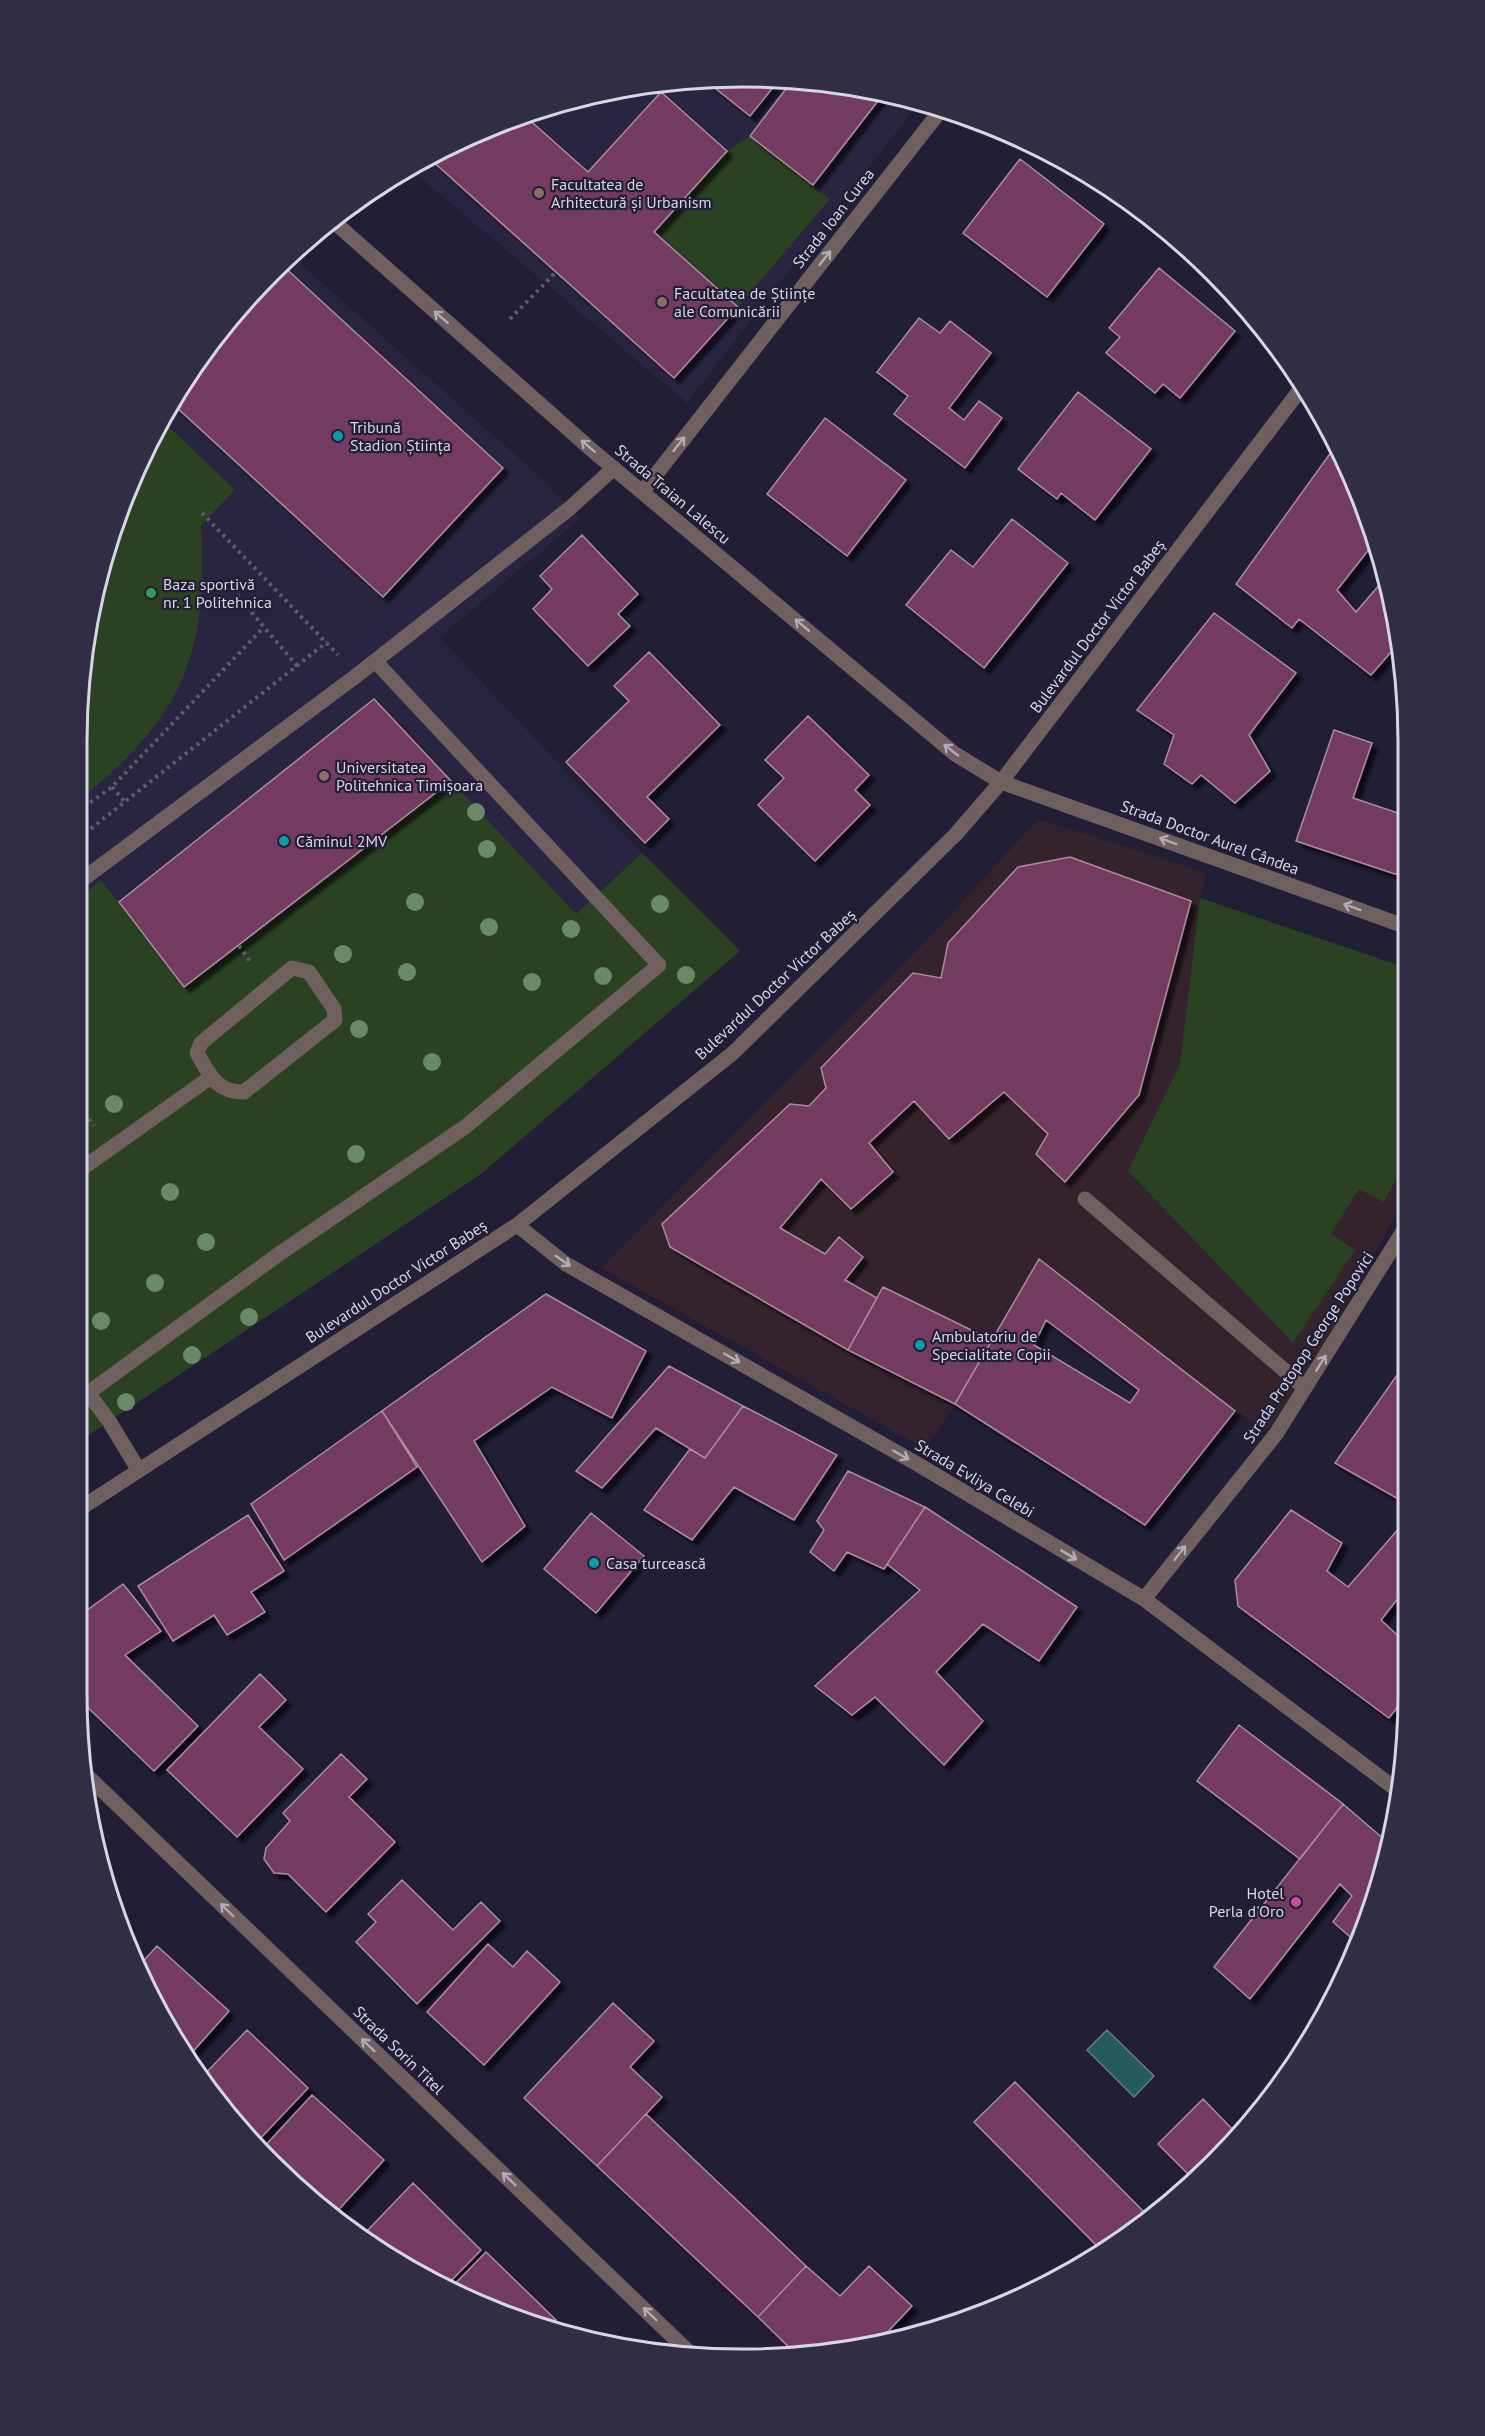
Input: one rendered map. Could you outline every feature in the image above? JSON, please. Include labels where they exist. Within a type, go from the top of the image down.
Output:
[{"type":"street","name":"Strada Ioan Curea","points":[[643,490],[936,117]]},
{"type":"street","name":"Strada Traian Lalescu","points":[[338,226],[614,468],[955,754],[1001,782]]},
{"type":"street","name":"Bulevardul Doctor Victor Babeș","points":[[87,1504],[517,1225],[733,1053],[948,842],[1001,782],[1297,394]]},
{"type":"street","points":[[87,876],[356,676],[570,508],[614,468]]},
{"type":"street","points":[[87,1386],[465,1127],[659,965],[375,661]]},
{"type":"street","name":"Strada Doctor Aurel Cândea","points":[[1001,782],[1398,924]]},
{"type":"street","points":[[291,968],[309,972],[334,1009],[335,1020],[244,1092],[230,1092],[211,1077],[197,1053],[201,1043],[291,968]]},
{"type":"street","points":[[87,1165],[211,1077]]},
{"type":"street","points":[[1085,1198],[1305,1388]]},
{"type":"street","name":"Strada Evliya Celebi","points":[[517,1225],[566,1264],[919,1465],[1144,1599],[1391,1785]]},
{"type":"street","name":"Strada Protopop George Popovici","points":[[1144,1599],[1276,1434],[1398,1239]]},
{"type":"street","points":[[87,1390],[109,1421],[138,1470]]},
{"type":"street","name":"Strada Sorin Titel","points":[[94,1783],[683,2346]]},
{"type":"path","points":[[510,319],[556,272]]},
{"type":"path","points":[[202,513],[327,642],[356,676]]},
{"type":"path","points":[[237,595],[297,666]]},
{"type":"path","points":[[87,805],[112,788],[264,627]]},
{"type":"path","points":[[87,831],[327,642]]},
{"type":"path","points":[[112,788],[125,802]]},
{"type":"shaded area","points":[[700,88],[785,88],[870,100],[914,110],[687,403],[416,174],[492,137],[532,122],[573,109],[657,93]]},
{"type":"shaded area","points":[[750,136],[830,199],[738,307],[654,232],[727,151]]},
{"type":"shaded area","name":"Universitatea Politehnica Timișoara","points":[[298,261],[546,482],[580,519],[440,637],[642,853],[740,951],[481,1174],[87,1436],[87,742],[88,700],[100,615],[109,573],[137,492],[175,415],[197,378],[222,343],[250,310]]},
{"type":"shaded area","name":"Baza sportivă nr. 1 Politehnica","points":[[169,427],[235,490],[201,525],[200,612],[193,648],[181,681],[164,712],[142,742],[87,793],[88,700],[93,657],[109,573],[122,532],[137,492]]},
{"type":"shaded area","points":[[451,781],[576,914],[642,853],[740,951],[481,1174],[87,1436],[87,891],[101,880],[185,987]]},
{"type":"shaded area","points":[[1038,819],[1207,873],[1200,899],[1398,965],[1398,1210],[1276,1434],[1235,1411],[1039,1259],[955,1404],[925,1449],[601,1268],[927,940]]},
{"type":"shaded area","points":[[1200,898],[1398,965],[1398,1175],[1384,1202],[1359,1189],[1331,1234],[1355,1250],[1293,1343],[1128,1171],[1180,1064]]},
{"type":"shaded area","points":[[1107,2030],[1154,2076],[1134,2097],[1087,2050]]},
{"type":"building","points":[[715,88],[773,88],[750,116]]},
{"type":"building","points":[[787,88],[877,102],[813,185],[750,136]]},
{"type":"building","points":[[660,93],[727,151],[654,232],[738,307],[674,378],[436,164],[492,137],[532,122],[588,172]]},
{"type":"building","points":[[1020,159],[1104,224],[1047,297],[963,233]]},
{"type":"building","points":[[1159,268],[1235,331],[1180,398],[1163,384],[1155,393],[1106,353],[1120,337],[1109,328]]},
{"type":"building","name":"Tribună Stadion Știința","points":[[288,271],[503,468],[383,597],[179,409],[222,343]]},
{"type":"building","points":[[919,318],[940,333],[950,321],[991,353],[949,408],[964,420],[979,401],[1002,418],[965,468],[894,414],[908,396],[877,372]]},
{"type":"building","points":[[1078,392],[1151,449],[1095,520],[1061,493],[1057,499],[1018,469]]},
{"type":"building","points":[[825,418],[906,480],[847,556],[767,494]]},
{"type":"building","points":[[1330,453],[1348,492],[1369,550],[1337,590],[1356,612],[1379,586],[1391,652],[1371,675],[1299,619],[1292,628],[1236,584]]},
{"type":"building","points":[[1012,519],[1068,563],[984,668],[906,605],[951,550],[973,567]]},
{"type":"building","points":[[582,535],[638,594],[618,614],[630,626],[588,666],[533,609],[552,589],[540,576]]},
{"type":"building","points":[[1214,613],[1296,673],[1249,735],[1270,771],[1235,803],[1201,775],[1192,784],[1164,764],[1174,735],[1137,710]]},
{"type":"building","points":[[649,652],[720,725],[647,797],[669,819],[645,843],[566,762],[629,701],[614,686]]},
{"type":"building","name":"Căminul 2MV","points":[[374,699],[451,781],[184,987],[119,902]]},
{"type":"building","points":[[808,716],[869,775],[855,790],[870,805],[815,861],[758,805],[784,778],[765,760]]},
{"type":"building","points":[[1334,730],[1372,743],[1353,798],[1398,813],[1398,875],[1296,841]]},
{"type":"building","points":[[1070,857],[1191,901],[1139,1095],[1065,1182],[1036,1154],[1048,1134],[1004,1092],[949,1139],[914,1101],[869,1143],[893,1172],[851,1209],[821,1179],[780,1228],[825,1254],[839,1237],[863,1257],[845,1280],[877,1298],[848,1350],[670,1247],[662,1224],[790,1104],[809,1106],[826,1088],[821,1068],[913,973],[941,978],[948,943],[1018,867]]},
{"type":"building","points":[[1039,1259],[1235,1411],[1145,1525],[955,1404]],"holes":[[[1046,1320],[1139,1390],[1130,1403],[1034,1345]]]},
{"type":"building","name":"Ambulatoriu de Specialitate Copii","points":[[883,1287],[992,1340],[955,1404],[848,1350]]},
{"type":"building","points":[[546,1294],[646,1351],[612,1418],[552,1387],[474,1441],[525,1526],[482,1562],[382,1411]]},
{"type":"building","points":[[669,1366],[743,1406],[705,1458],[656,1428],[602,1488],[576,1471]]},
{"type":"building","points":[[1398,1374],[1398,1499],[1335,1463]]},
{"type":"building","points":[[743,1406],[837,1455],[794,1520],[734,1487],[692,1540],[644,1510],[690,1449],[705,1458]]},
{"type":"building","points":[[382,1411],[417,1467],[284,1560],[251,1504]]},
{"type":"building","points":[[848,1471],[925,1507],[884,1569],[847,1552],[834,1571],[810,1552],[824,1530],[817,1521]]},
{"type":"building","points":[[925,1507],[1077,1607],[1039,1661],[983,1624],[936,1672],[983,1721],[944,1765],[875,1697],[852,1715],[815,1686],[920,1590],[887,1564]]},
{"type":"building","points":[[1291,1510],[1342,1543],[1327,1571],[1348,1587],[1398,1529],[1398,1598],[1381,1620],[1398,1636],[1398,1707],[1389,1718],[1238,1606],[1235,1580]]},
{"type":"building","name":"Casa turcească","points":[[591,1513],[644,1556],[596,1613],[544,1569]]},
{"type":"building","points":[[248,1515],[284,1571],[251,1592],[265,1612],[227,1635],[214,1615],[173,1641],[138,1586]]},
{"type":"building","points":[[123,1584],[161,1631],[125,1655],[198,1726],[154,1771],[87,1707],[87,1610]]},
{"type":"building","points":[[260,1674],[286,1700],[259,1727],[303,1769],[237,1837],[167,1770]]},
{"type":"building","points":[[1239,1725],[1343,1804],[1300,1859],[1197,1781]]},
{"type":"building","points":[[341,1754],[367,1779],[349,1797],[395,1842],[326,1912],[288,1874],[274,1873],[264,1859],[266,1848],[290,1821],[283,1813]]},
{"type":"building","name":"Hotel Perla d'Oro","points":[[1343,1804],[1382,1837],[1376,1863],[1351,1937],[1333,1922],[1352,1896],[1340,1884],[1250,1999],[1214,1967]]},
{"type":"building","points":[[402,1880],[453,1930],[481,1902],[500,1921],[417,2004],[356,1942],[376,1922],[368,1914]]},
{"type":"building","points":[[488,1944],[513,1967],[527,1951],[560,1982],[484,2065],[427,2012]]},
{"type":"building","points":[[157,1946],[229,2011],[193,2051],[175,2021],[144,1960]]},
{"type":"building","points":[[613,2003],[654,2041],[630,2067],[662,2097],[597,2166],[524,2098]]},
{"type":"building","points":[[247,2030],[308,2088],[261,2138],[207,2072]]},
{"type":"building","points":[[1015,2082],[1144,2212],[1096,2245],[974,2122]]},
{"type":"building","points":[[312,2095],[384,2160],[338,2210],[267,2144]]},
{"type":"building","points":[[1203,2099],[1232,2129],[1188,2174],[1158,2144]]},
{"type":"building","points":[[646,2114],[806,2266],[758,2317],[597,2166]]},
{"type":"building","points":[[413,2183],[481,2250],[452,2280],[367,2231]]},
{"type":"building","points":[[486,2252],[556,2320],[492,2299],[456,2283]]},
{"type":"building","points":[[806,2266],[840,2296],[869,2266],[912,2306],[887,2332],[789,2348],[758,2317]]},
{"type":"place","name":"Facultatea de Arhitectură și Urbanism","points":[[539,193]]},
{"type":"place","name":"Facultatea de Științe ale Comunicării","points":[[662,302]]},
{"type":"place","name":"Tribună Stadion Știința","points":[[338,436]]},
{"type":"place","name":"Baza sportivă nr. 1 Politehnica","points":[[151,593]]},
{"type":"place","name":"Universitatea Politehnica Timișoara","points":[[324,776]]},
{"type":"place","name":"Căminul 2MV","points":[[284,841]]},
{"type":"place","name":"Ambulatoriu de Specialitate Copii","points":[[920,1345]]},
{"type":"place","name":"Casa turcească","points":[[594,1563]]},
{"type":"place","name":"Hotel Perla d'Oro","points":[[1296,1902]]}]
